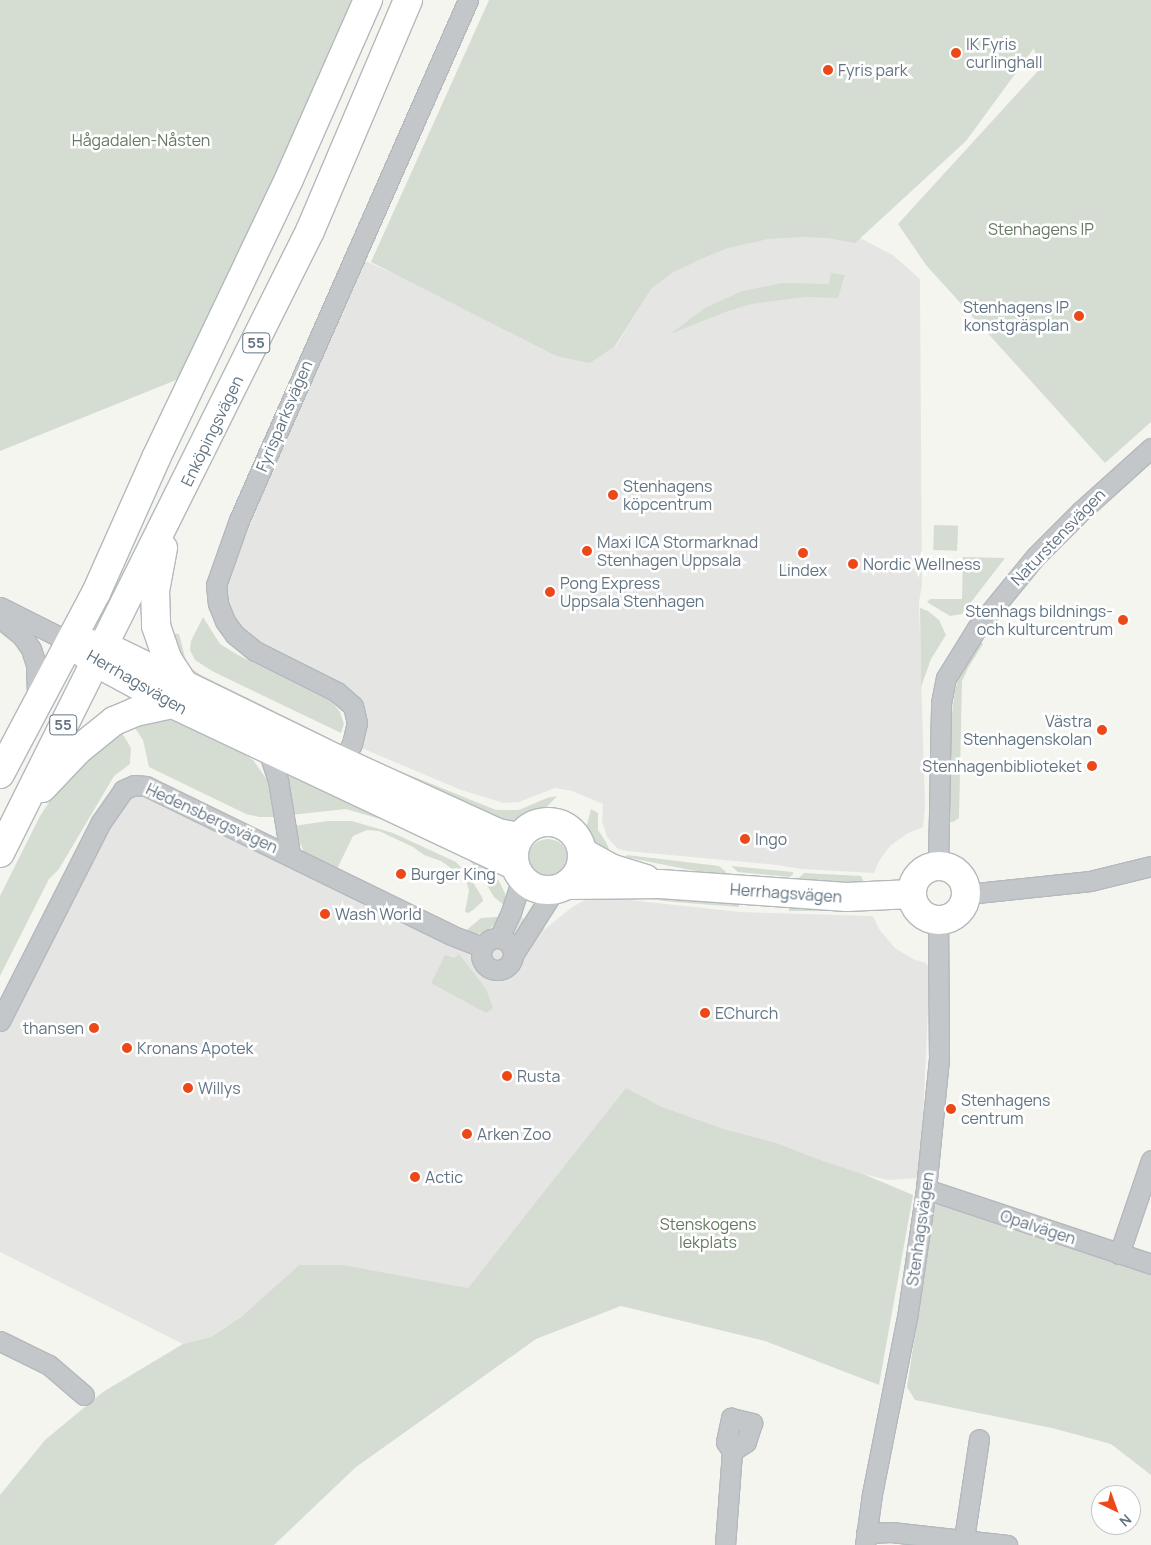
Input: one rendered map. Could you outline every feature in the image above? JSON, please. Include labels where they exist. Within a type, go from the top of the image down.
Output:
[{"type":"main road","name":"55","points":[[0,774],[96,593],[156,458],[289,179],[368,0]]},
{"type":"main road","name":"Enköpingsvägen","points":[[0,853],[99,653],[168,521],[310,231],[408,0]]},
{"type":"main road","points":[[25,805],[78,750],[114,721],[179,695],[156,626],[155,614],[155,591],[168,521]]},
{"type":"main road","name":"Herrhagsvägen","points":[[70,642],[99,653],[179,695],[338,771],[518,871]]},
{"type":"main road","name":"Herrhagsvägen","points":[[179,695],[268,750],[338,771],[498,833],[519,837]]},
{"type":"main road","points":[[550,821],[563,825],[573,832],[582,852],[580,867],[574,878],[560,887],[534,887],[518,871],[514,852],[519,837],[534,824],[550,821]]},
{"type":"main road","name":"Herrhagsvägen","points":[[582,852],[613,868],[660,884]]},
{"type":"main road","points":[[938,865],[956,871],[966,885],[967,894],[961,910],[954,916],[938,920],[930,919],[917,909],[912,894],[914,883],[920,874],[928,868],[938,865]]},
{"type":"main road","name":"Herrhagsvägen","points":[[560,887],[660,884],[847,897],[912,894]]},
{"type":"street","name":"Fyrisparksvägen","points":[[338,771],[352,744],[357,723],[353,706],[337,692],[255,651],[235,635],[225,621],[218,604],[216,586],[239,520],[468,0]]},
{"type":"street","name":"Naturstensvägen","points":[[938,865],[941,703],[946,678],[960,652],[977,628],[1036,556],[1086,506],[1151,448]]},
{"type":"street","points":[[0,607],[70,642]]},
{"type":"street","points":[[0,618],[22,636],[31,649],[36,664],[37,702]]},
{"type":"street","points":[[268,750],[278,780],[290,854]]},
{"type":"street","name":"Hedensbergsvägen","points":[[0,1021],[100,822],[123,790],[134,784],[146,786],[290,854],[442,930],[482,947]]},
{"type":"street","points":[[967,894],[1090,881],[1151,866]]},
{"type":"street","points":[[499,938],[511,912],[518,871]]},
{"type":"street","points":[[513,955],[510,944],[499,938],[488,940],[482,947],[481,953],[484,963],[493,969],[506,966],[560,887]]},
{"type":"street","name":"Stenhagsvägen","points":[[938,920],[938,1058],[926,1189],[907,1318],[866,1539],[891,1532],[963,1542],[1007,1545]]},
{"type":"street","points":[[1119,1254],[1151,1160]]},
{"type":"street","name":"Opalvägen","points":[[926,1189],[1151,1264]]},
{"type":"street","points":[[0,1341],[49,1365],[84,1395]]},
{"type":"street","points":[[963,1542],[979,1440]]},
{"type":"street","points":[[725,1545],[732,1451]]},
{"type":"shaded area","points":[[743,178],[893,255],[920,279],[922,585],[919,602],[925,807],[923,827],[908,833],[890,846],[879,861],[874,873],[801,869],[777,865],[627,851],[618,849],[607,837],[602,821],[603,804],[572,791],[555,788],[519,802],[504,803],[461,790],[352,744],[353,706],[255,651],[218,604],[239,520],[354,256],[399,276],[556,356],[616,346],[683,235]]},
{"type":"shaded area","points":[[134,785],[451,935],[488,940],[493,938],[511,912],[545,929],[571,908],[592,896],[741,912],[873,916],[879,929],[895,948],[913,959],[926,963],[930,969],[920,1178],[888,1180],[863,1174],[774,1142],[724,1129],[660,1106],[626,1089],[468,1288],[344,1265],[299,1265],[241,1317],[211,1337],[183,1344],[0,1252],[0,1021],[62,901]]},
{"type":"green space","name":"Hågadalen-Nåsten","points":[[0,0],[354,0],[186,376],[0,451]]},
{"type":"green space","name":"Stenhagens IP","points":[[489,0],[1151,0],[1151,422],[1105,463],[926,265],[898,224],[1038,71],[1034,48],[966,141],[855,243],[828,238],[768,239],[728,248],[701,259],[672,273],[651,289],[615,346],[590,363],[556,356],[371,262]]},
{"type":"green space","points":[[831,273],[845,275],[838,298],[806,297],[751,304],[670,334],[705,308],[742,291],[783,283],[829,284]]},
{"type":"green space","points":[[934,525],[958,526],[957,551],[933,550]]},
{"type":"green space","points":[[963,557],[1005,558],[962,614],[950,616],[927,602],[930,599],[962,599]]},
{"type":"green space","points":[[920,608],[928,611],[939,620],[946,635],[931,659],[921,687]]},
{"type":"green space","points":[[203,617],[220,644],[332,702],[340,712],[344,724],[341,733],[212,671],[195,660],[190,650],[191,641]]},
{"type":"green space","points":[[163,633],[179,634],[186,661],[192,669],[201,675],[331,739],[327,744],[199,682]]},
{"type":"green space","points":[[981,642],[983,644],[962,681],[959,818],[949,822],[952,714],[955,690],[962,668]]},
{"type":"green space","points":[[167,718],[238,750],[253,760],[270,784],[278,817],[259,817],[246,814],[149,767],[143,740],[133,725]]},
{"type":"green space","points":[[119,728],[131,748],[130,764],[114,776],[59,869],[49,879],[0,976],[0,896],[40,816],[61,784]]},
{"type":"green space","points":[[365,757],[496,810],[519,810],[547,798],[557,796],[542,812],[514,820],[499,821],[365,759]]},
{"type":"green space","points":[[289,774],[397,824],[346,809],[291,815],[286,776]]},
{"type":"green space","points":[[591,809],[598,813],[598,830],[611,854],[592,844],[587,825]]},
{"type":"green space","points":[[328,821],[352,821],[393,833],[456,862],[469,876],[483,901],[473,910],[468,913],[465,912],[469,890],[465,878],[441,861],[424,855],[413,847],[379,831],[367,830],[353,836],[335,873],[309,858],[304,852],[293,826]]},
{"type":"green space","points":[[552,839],[559,842],[565,848],[568,859],[567,867],[559,876],[552,879],[544,879],[537,876],[529,867],[528,855],[531,848],[540,840]]},
{"type":"green space","points":[[464,854],[477,861],[499,881],[505,893],[505,906],[494,897],[477,869]]},
{"type":"green space","points":[[627,855],[719,866],[726,872],[726,877],[625,857]]},
{"type":"green space","points":[[731,866],[793,872],[793,874],[790,877],[738,872]]},
{"type":"green space","points":[[804,873],[861,876],[865,885],[796,881]]},
{"type":"green space","points":[[634,895],[739,904],[739,907],[639,898]]},
{"type":"green space","points":[[789,907],[864,908],[864,911],[789,911]]},
{"type":"green space","points":[[481,918],[500,918],[488,931],[474,935],[463,933]]},
{"type":"green space","points":[[459,954],[486,989],[493,1008],[486,1013],[431,983],[445,955],[454,958]]},
{"type":"green space","name":"Stenskogens lekplats","points":[[626,1088],[660,1106],[724,1129],[774,1142],[863,1174],[913,1195],[879,1385],[765,1341],[621,1306],[536,1339],[356,1467],[274,1545],[0,1545],[0,1495],[45,1440],[103,1392],[183,1344],[211,1337],[241,1317],[299,1265],[344,1265],[468,1288]]},
{"type":"green space","points":[[948,1197],[1151,1264],[1151,1475],[1111,1444],[1052,1428],[915,1400],[907,1387],[935,1205]]},
{"type":"place","name":"IK Fyris curlinghall","points":[[956,53]]},
{"type":"place","name":"Fyris park","points":[[828,70]]},
{"type":"place","name":"Stenhagens IP konstgräsplan","points":[[1079,316]]},
{"type":"place","name":"Stenhagens köpcentrum","points":[[613,495]]},
{"type":"place","name":"Maxi ICA Stormarknad Stenhagen Uppsala","points":[[587,551]]},
{"type":"place","name":"Lindex","points":[[803,553]]},
{"type":"place","name":"Nordic Wellness","points":[[853,564]]},
{"type":"place","name":"Pong Express Uppsala Stenhagen","points":[[550,592]]},
{"type":"place","name":"Stenhags bildnings- och kulturcentrum","points":[[1123,620]]},
{"type":"place","name":"Västra Stenhagenskolan","points":[[1102,730]]},
{"type":"place","name":"Stenhagenbiblioteket","points":[[1092,766]]},
{"type":"place","name":"Ingo","points":[[745,839]]},
{"type":"place","name":"Burger King","points":[[401,874]]},
{"type":"place","name":"Wash World","points":[[325,914]]},
{"type":"place","name":"EChurch","points":[[705,1013]]},
{"type":"place","name":"thansen","points":[[94,1028]]},
{"type":"place","name":"Kronans Apotek","points":[[127,1048]]},
{"type":"place","name":"Rusta","points":[[507,1076]]},
{"type":"place","name":"Willys","points":[[188,1088]]},
{"type":"place","name":"Stenhagens centrum","points":[[951,1109]]},
{"type":"place","name":"Arken Zoo","points":[[467,1134]]},
{"type":"place","name":"Actic","points":[[415,1177]]}]
